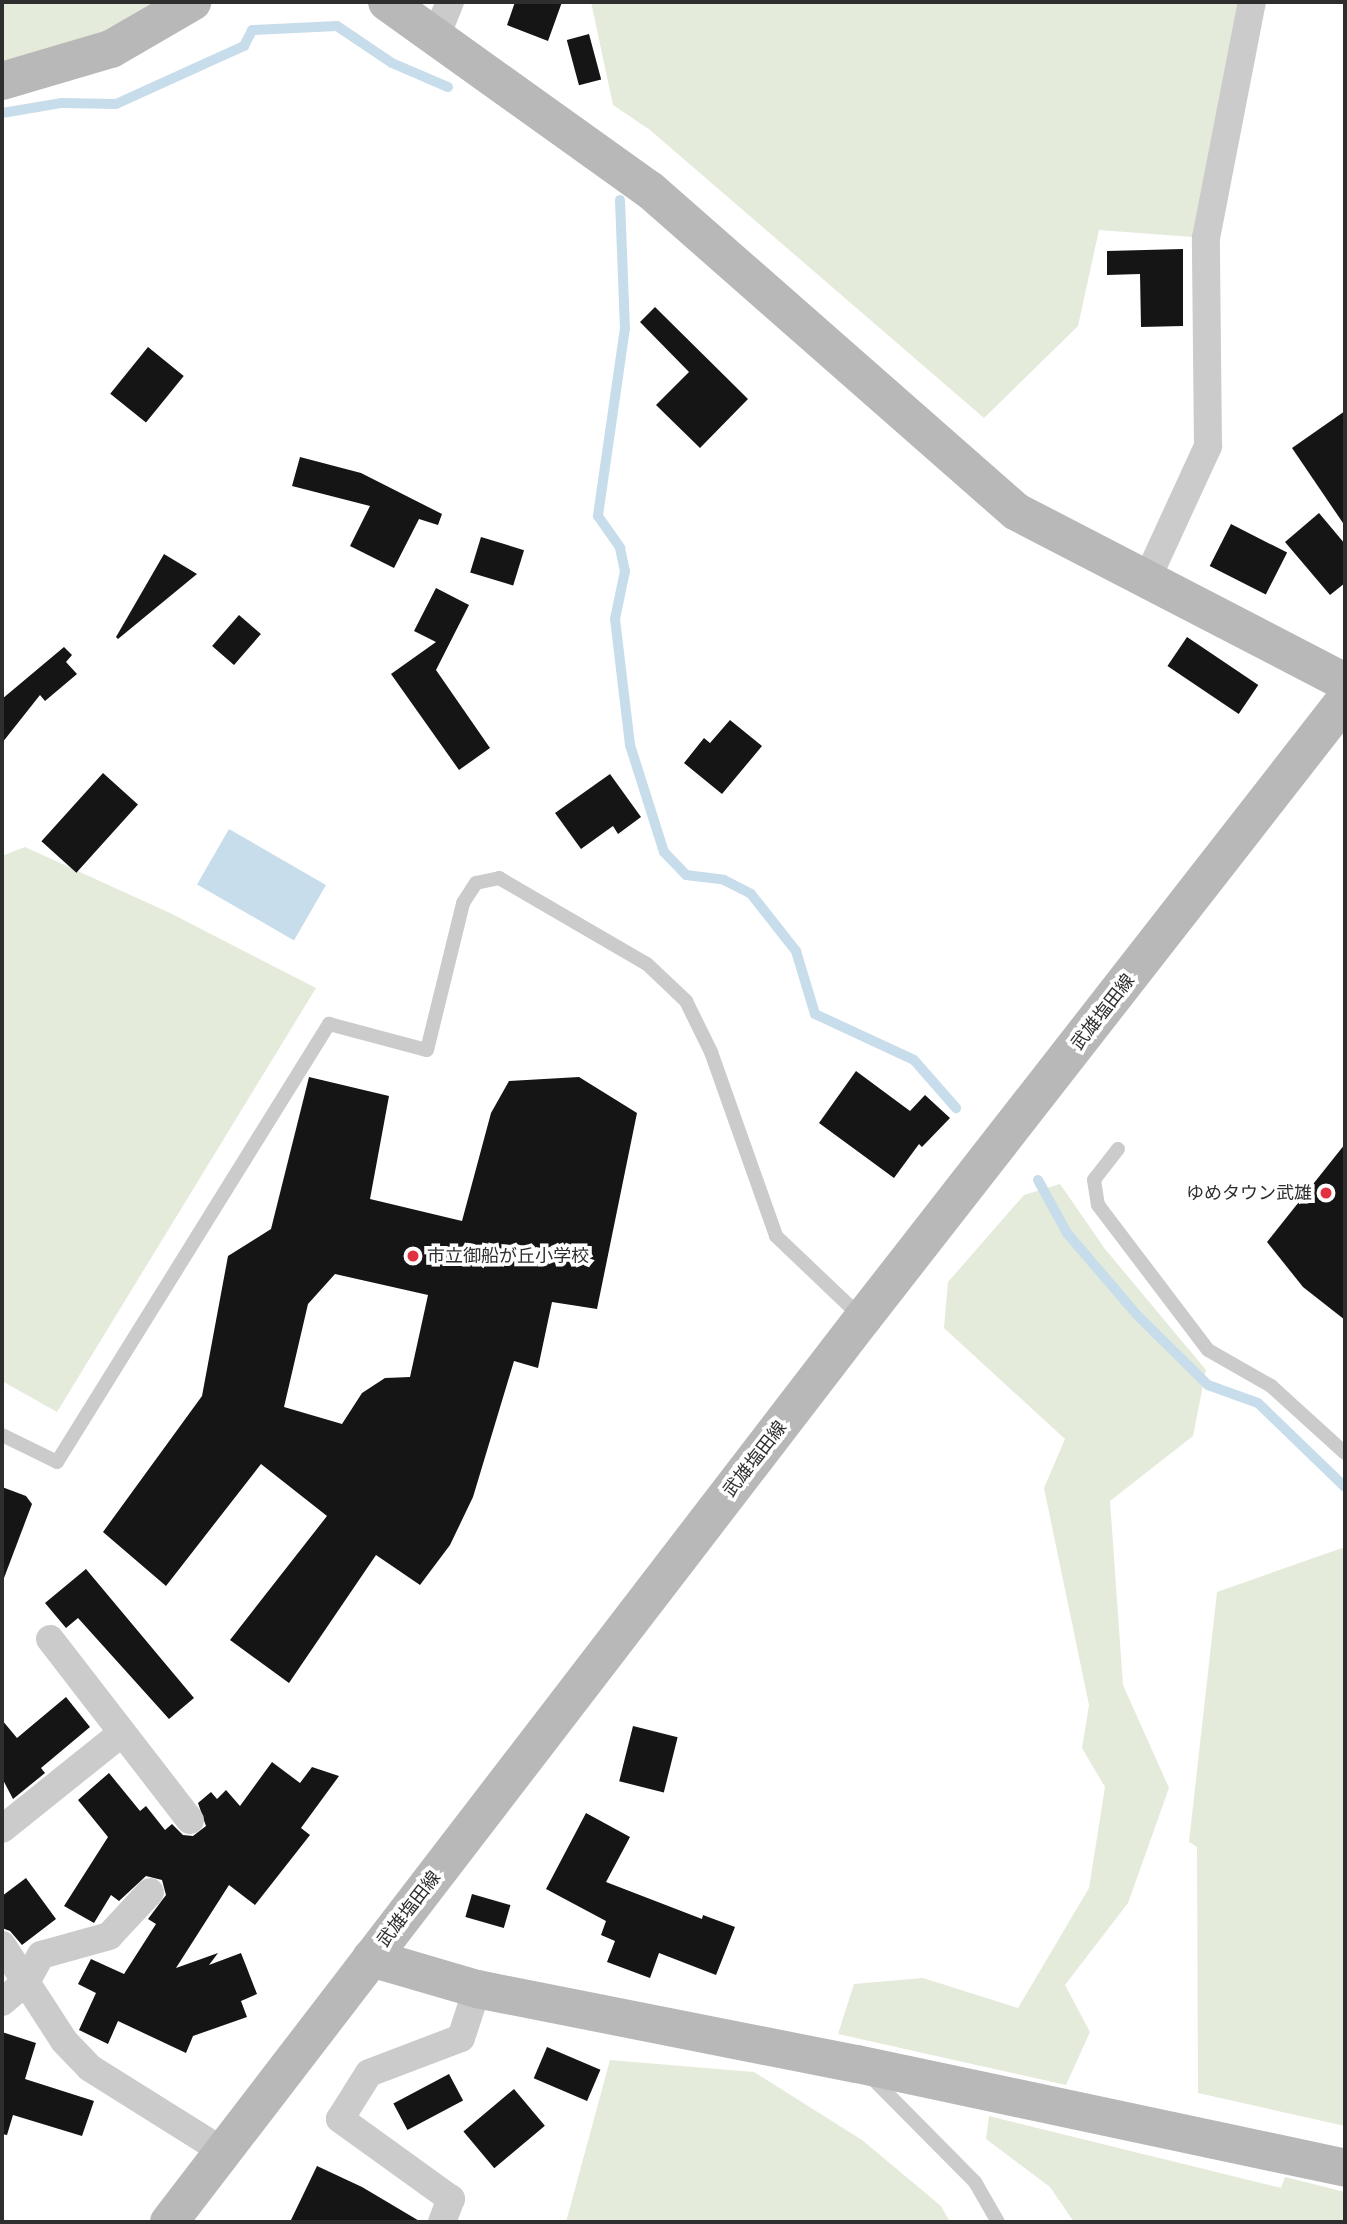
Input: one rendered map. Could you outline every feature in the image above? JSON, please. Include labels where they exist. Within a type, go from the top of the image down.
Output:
[{"type":"street","points":[[2,81],[111,50],[192,2]]},
{"type":"street","points":[[387,2],[444,18],[650,190],[1017,512],[1146,581],[1290,650],[1345,682]]},
{"type":"street","points":[[1146,581],[1208,446],[1206,238],[1252,2]]},
{"type":"street","name":"武雄塩田線","points":[[169,2222],[863,1318],[1345,701]]},
{"type":"street","points":[[50,1639],[190,1820]]},
{"type":"street","points":[[2,1829],[122,1732]]},
{"type":"street","points":[[2,2002],[26,1982],[41,1955],[109,1936],[150,1892]]},
{"type":"street","points":[[2,1945],[64,2041],[90,2068],[126,2095],[224,2152]]},
{"type":"street","points":[[372,1958],[477,1989],[857,2064],[1345,2168]]},
{"type":"street","points":[[442,2222],[451,2199],[340,2119],[369,2073],[461,2038],[477,1989]]},
{"type":"lane","points":[[2,1435],[57,1462],[329,1024],[427,1050],[463,903],[475,883],[499,878],[647,964],[686,1001],[711,1052],[776,1236],[863,1318]]},
{"type":"lane","points":[[1118,1149],[1094,1180],[1098,1205],[1208,1350],[1271,1386],[1345,1453]]},
{"type":"lane","points":[[857,2064],[975,2182],[998,2222]]},
{"type":"green space","points":[[2,2],[160,2],[101,37],[2,61]]},
{"type":"green space","points":[[591,2],[1252,2],[1206,238],[1099,230],[1078,326],[984,418],[650,130],[613,105]]},
{"type":"green space","points":[[25,847],[170,913],[316,988],[57,1412],[2,1381],[2,856]]},
{"type":"green space","points":[[1060,1184],[1105,1249],[1206,1370],[1193,1436],[1110,1501],[1123,1685],[1169,1788],[1128,1903],[1065,1985],[1090,2032],[1066,2085],[838,2034],[854,1984],[923,1978],[1018,2008],[1089,1888],[1105,1787],[1082,1748],[1089,1705],[1044,1488],[1065,1439],[944,1328],[948,1282],[1024,1195]]},
{"type":"green space","points":[[1345,1547],[1345,2126],[1198,2093],[1197,1847],[1189,1842],[1217,1592]]},
{"type":"green space","points":[[610,2060],[754,2072],[862,2140],[941,2206],[950,2222],[566,2222]]},
{"type":"green space","points":[[989,2116],[1281,2188],[1285,2177],[1345,2192],[1345,2222],[1074,2222],[1050,2187],[986,2139]]},
{"type":"water","points":[[229,829],[326,885],[294,940],[197,884]]},
{"type":"building","points":[[515,2],[562,2],[548,41],[507,25]]},
{"type":"building","points":[[589,34],[601,79],[579,85],[567,40]]},
{"type":"building","points":[[1183,249],[1183,326],[1141,327],[1140,274],[1107,275],[1107,251]]},
{"type":"building","points":[[655,307],[748,399],[700,448],[656,405],[689,372],[640,322]]},
{"type":"building","points":[[148,347],[184,376],[146,423],[110,394]]},
{"type":"building","points":[[1345,411],[1345,526],[1292,448]]},
{"type":"building","points":[[300,457],[361,473],[442,514],[438,525],[419,519],[394,568],[350,546],[370,506],[292,486]]},
{"type":"building","points":[[1319,513],[1345,544],[1345,583],[1330,595],[1285,542]]},
{"type":"building","points":[[1231,524],[1287,553],[1266,594],[1210,566]]},
{"type":"building","points":[[481,537],[524,550],[513,586],[470,572]]},
{"type":"building","points":[[164,554],[197,574],[118,639],[116,637]]},
{"type":"building","points":[[436,588],[469,605],[436,670],[490,748],[459,770],[391,674],[436,642],[414,631]]},
{"type":"building","points":[[239,615],[261,634],[234,665],[212,646]]},
{"type":"building","points":[[1187,637],[1258,685],[1239,714],[1167,666]]},
{"type":"building","points":[[64,647],[72,655],[66,662],[77,674],[45,701],[40,695],[2,743],[2,699]]},
{"type":"building","points":[[730,720],[762,746],[722,794],[684,763],[704,738],[710,743]]},
{"type":"building","points":[[103,773],[138,804],[76,873],[41,841]]},
{"type":"building","points":[[610,774],[641,817],[618,834],[613,826],[581,849],[555,813]]},
{"type":"building","points":[[856,1071],[910,1111],[925,1095],[950,1118],[922,1147],[919,1144],[894,1178],[819,1123]]},
{"type":"building","points":[[309,1077],[389,1096],[370,1199],[462,1221],[491,1113],[509,1081],[579,1077],[637,1113],[597,1309],[552,1302],[538,1368],[514,1361],[473,1497],[450,1545],[420,1585],[376,1555],[289,1683],[230,1640],[327,1516],[261,1464],[166,1586],[103,1532],[202,1396],[228,1256],[271,1229]],"holes":[[[335,1274],[428,1295],[410,1377],[385,1378],[362,1393],[342,1424],[284,1407],[308,1304]]]},
{"type":"building","name":"ゆめタウン武雄","points":[[1345,1144],[1345,1320],[1303,1287],[1267,1242]]},
{"type":"building","points":[[2,1487],[26,1496],[32,1504],[4,1578]]},
{"type":"building","points":[[86,1569],[194,1698],[169,1719],[78,1618],[66,1628],[45,1603]]},
{"type":"building","points":[[66,1697],[90,1727],[41,1768],[45,1773],[13,1799],[2,1778],[2,1720],[17,1738]]},
{"type":"building","points":[[633,1726],[678,1737],[664,1792],[619,1781]]},
{"type":"building","points":[[272,1762],[300,1783],[312,1767],[339,1776],[301,1828],[310,1835],[255,1905],[229,1885],[176,1968],[218,1953],[209,1965],[241,1953],[257,1994],[241,2001],[247,2017],[193,2036],[186,2053],[118,2021],[108,2044],[79,2030],[96,1993],[78,1984],[91,1959],[124,1974],[156,1924],[148,1919],[166,1895],[162,1880],[146,1876],[119,1901],[111,1895],[94,1923],[64,1906],[108,1837],[78,1800],[109,1773],[140,1811],[146,1806],[165,1830],[172,1824],[183,1835],[193,1836],[206,1826],[198,1803],[211,1792],[217,1799],[226,1790],[240,1806]]},
{"type":"building","points":[[586,1813],[630,1837],[606,1882],[702,1919],[703,1915],[735,1927],[716,1975],[659,1953],[650,1978],[607,1962],[615,1941],[601,1935],[606,1921],[546,1889]]},
{"type":"building","points":[[26,1878],[56,1919],[22,1945],[10,1931],[2,1928],[2,1896]]},
{"type":"building","points":[[472,1894],[510,1905],[504,1928],[465,1917]]},
{"type":"building","points":[[2,2032],[36,2043],[25,2079],[94,2101],[82,2136],[13,2115],[7,2135],[2,2134]]},
{"type":"building","points":[[547,2047],[600,2070],[587,2101],[534,2078]]},
{"type":"building","points":[[449,2074],[463,2100],[407,2130],[393,2104]]},
{"type":"building","points":[[514,2089],[545,2126],[494,2168],[463,2131]]},
{"type":"building","points":[[317,2166],[362,2187],[421,2222],[290,2222]]},
{"type":"waterway","points":[[2,113],[62,103],[116,104],[244,46],[252,30],[337,26],[392,63],[448,87]]},
{"type":"waterway","points":[[620,200],[625,328],[598,516],[620,548],[625,571],[615,619],[630,745],[664,852],[686,875],[724,880],[751,894],[796,951],[815,1014],[914,1060],[956,1108]]},
{"type":"waterway","points":[[1038,1180],[1067,1233],[1137,1315],[1208,1385],[1258,1403],[1345,1487]]},
{"type":"place","name":"ゆめタウン武雄","points":[[1326,1193]]},
{"type":"place","name":"市立御船が丘小学校","points":[[413,1256]]}]
